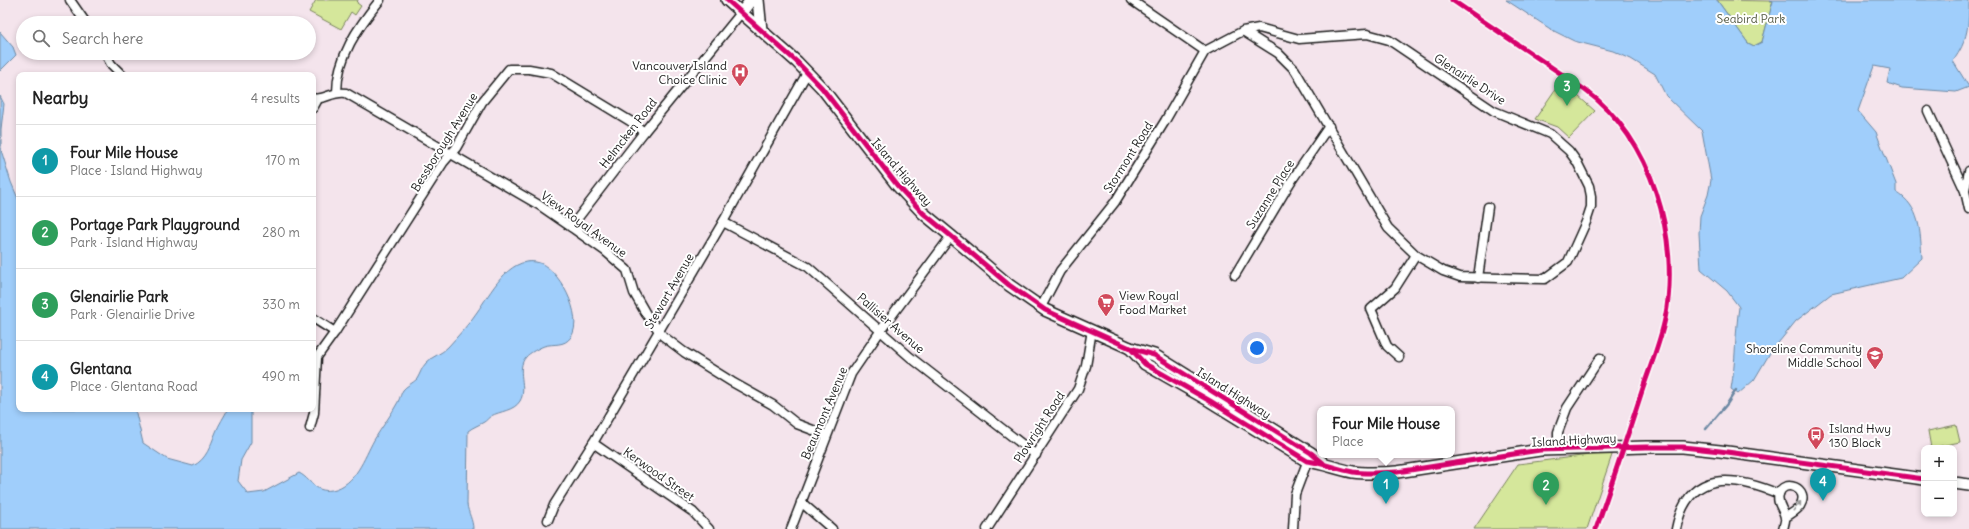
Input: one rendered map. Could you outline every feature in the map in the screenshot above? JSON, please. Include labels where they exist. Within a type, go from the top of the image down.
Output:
[{"type":"main road","name":"Island Highway","points":[[727,0],[822,88],[897,185],[923,212],[1009,285],[1041,307],[1130,348],[1145,364],[1309,457],[1323,463],[1353,472],[1397,472],[1474,459],[1558,449],[1683,447],[1921,479]]},
{"type":"main road","name":"Helmcken Road","points":[[741,13],[751,0]]},
{"type":"main road","points":[[758,0],[761,30]]},
{"type":"main road","points":[[1957,483],[1969,485]]},
{"type":"street","points":[[70,0],[81,16]]},
{"type":"street","points":[[316,99],[337,92],[340,68],[347,48],[355,34],[380,0]]},
{"type":"street","points":[[1132,0],[1205,51],[1243,31]]},
{"type":"street","name":"Helmcken Road","points":[[571,227],[644,132],[741,13]]},
{"type":"street","name":"Glenairlie Drive","points":[[1259,28],[1299,39],[1310,40],[1367,34],[1389,40],[1494,111],[1550,134],[1569,151],[1584,174],[1591,196],[1591,207],[1586,222],[1568,262],[1545,279],[1478,278],[1460,277],[1443,271],[1416,255],[1388,228],[1329,126],[1288,62],[1265,44],[1243,31],[1259,28]]},
{"type":"street","name":"Stormont Road","points":[[1041,307],[1060,271],[1115,202],[1165,121],[1205,51]]},
{"type":"street","points":[[108,60],[119,72]]},
{"type":"street","name":"Bessborough Avenue","points":[[316,376],[317,357],[456,148],[482,102],[510,69],[529,69],[551,73],[630,121],[644,132]]},
{"type":"street","name":"Stewart Avenue","points":[[548,520],[554,505],[659,332],[807,73]]},
{"type":"street","name":"View Royal Avenue","points":[[337,92],[346,93],[539,205],[571,227],[605,251],[627,270],[634,293],[659,332],[684,352],[732,382],[774,405],[797,424],[826,435]]},
{"type":"street","points":[[1928,111],[1965,191],[1969,209]]},
{"type":"street","name":"Suzanne Place","points":[[1235,275],[1290,183],[1329,126]]},
{"type":"street","points":[[1965,191],[1969,171]]},
{"type":"street","points":[[1478,278],[1488,207]]},
{"type":"street","name":"Pallisier Avenue","points":[[723,222],[808,267],[910,357],[1036,455]]},
{"type":"street","name":"Beaumont Avenue","points":[[791,529],[826,435],[851,374],[881,330],[951,236]]},
{"type":"street","points":[[1399,357],[1387,346],[1371,309],[1395,288],[1416,255]]},
{"type":"street","points":[[316,320],[335,332]]},
{"type":"street","name":"Plowright Road","points":[[987,529],[1078,389],[1086,366],[1092,330]]},
{"type":"street","points":[[1558,449],[1558,432],[1567,408],[1600,358]]},
{"type":"street","name":"Bessborough Avenue","points":[[310,428],[314,412]]},
{"type":"street","name":"Kerwood Street","points":[[593,443],[693,512],[708,529]]},
{"type":"street","points":[[1293,529],[1295,494],[1309,457]]},
{"type":"street","points":[[1676,529],[1682,508],[1688,497],[1700,487],[1714,482],[1729,480],[1744,482],[1779,494]]},
{"type":"street","points":[[1783,529],[1785,518],[1779,504],[1779,494],[1780,490],[1785,486],[1793,486],[1799,489],[1802,494],[1799,507],[1785,518]]},
{"type":"street","points":[[801,502],[832,529]]},
{"type":"green space","points":[[316,0],[358,0],[357,3],[361,6],[355,15],[351,12],[341,29],[309,12]]},
{"type":"green space","name":"Seabird Park","points":[[1717,0],[1773,1],[1762,42],[1754,46],[1748,43]]},
{"type":"green space","points":[[1561,81],[1595,111],[1569,138],[1557,127],[1535,119]]},
{"type":"green space","points":[[1956,425],[1960,442],[1946,445],[1930,445],[1928,431]]},
{"type":"green space","points":[[1613,452],[1587,529],[1474,529],[1518,464]]},
{"type":"water","points":[[1506,0],[1717,0],[1748,43],[1754,46],[1762,42],[1773,1],[1770,0],[1969,0],[1967,32],[1962,46],[1953,61],[1969,87],[1956,92],[1902,88],[1887,83],[1890,69],[1874,66],[1858,111],[1876,132],[1896,184],[1896,192],[1904,198],[1915,213],[1921,239],[1922,258],[1901,278],[1831,294],[1796,321],[1770,353],[1754,380],[1738,394],[1731,389],[1739,307],[1727,291],[1701,269],[1699,233],[1700,216],[1708,195],[1711,180],[1702,131],[1666,96],[1655,74],[1631,59],[1613,51],[1574,41],[1552,30]]},
{"type":"water","points":[[0,32],[13,47],[16,55],[0,71]]},
{"type":"water","points":[[0,96],[4,104],[1,129],[1,150],[16,194],[16,412],[136,412],[143,443],[167,459],[193,466],[202,460],[208,452],[226,412],[251,412],[251,442],[241,460],[238,481],[248,494],[264,492],[299,473],[317,488],[332,490],[347,483],[353,477],[398,402],[403,390],[417,379],[423,366],[428,361],[446,349],[474,316],[494,287],[508,271],[517,265],[526,262],[536,262],[544,265],[553,272],[560,282],[572,305],[575,317],[571,337],[565,342],[544,346],[532,352],[523,362],[521,373],[523,390],[520,401],[511,409],[491,416],[485,422],[468,431],[467,504],[473,529],[0,529]]},
{"type":"waterway","points":[[1706,429],[1727,404],[1736,390]]},
{"type":"cycle path","points":[[727,0],[797,62],[822,88],[897,185],[923,213],[1009,285],[1045,310],[1130,348],[1154,355],[1311,453],[1323,463]]},
{"type":"cycle path","points":[[1452,0],[1585,90],[1608,110],[1628,135],[1644,162],[1656,192],[1664,224],[1669,256],[1669,288],[1665,319],[1658,346],[1596,529]]},
{"type":"cycle path","points":[[1130,348],[1145,364],[1210,401],[1307,461],[1353,472],[1397,472],[1540,450],[1683,447],[1921,479]]},
{"type":"place","name":"Vancouver Island Choice Clinic","points":[[740,87]]},
{"type":"place","name":"Glenairlie Park","points":[[1567,106]]},
{"type":"place","name":"View Royal Food Market","points":[[1106,317]]},
{"type":"place","name":"Shoreline Community Middle School","points":[[1875,370]]},
{"type":"place","name":"Island Hwy 130 Block","points":[[1816,450]]},
{"type":"place","name":"Glentana","points":[[1823,501]]},
{"type":"place","name":"Four Mile House","points":[[1386,504]]},
{"type":"place","name":"Portage Park Playground","points":[[1546,505]]}]
